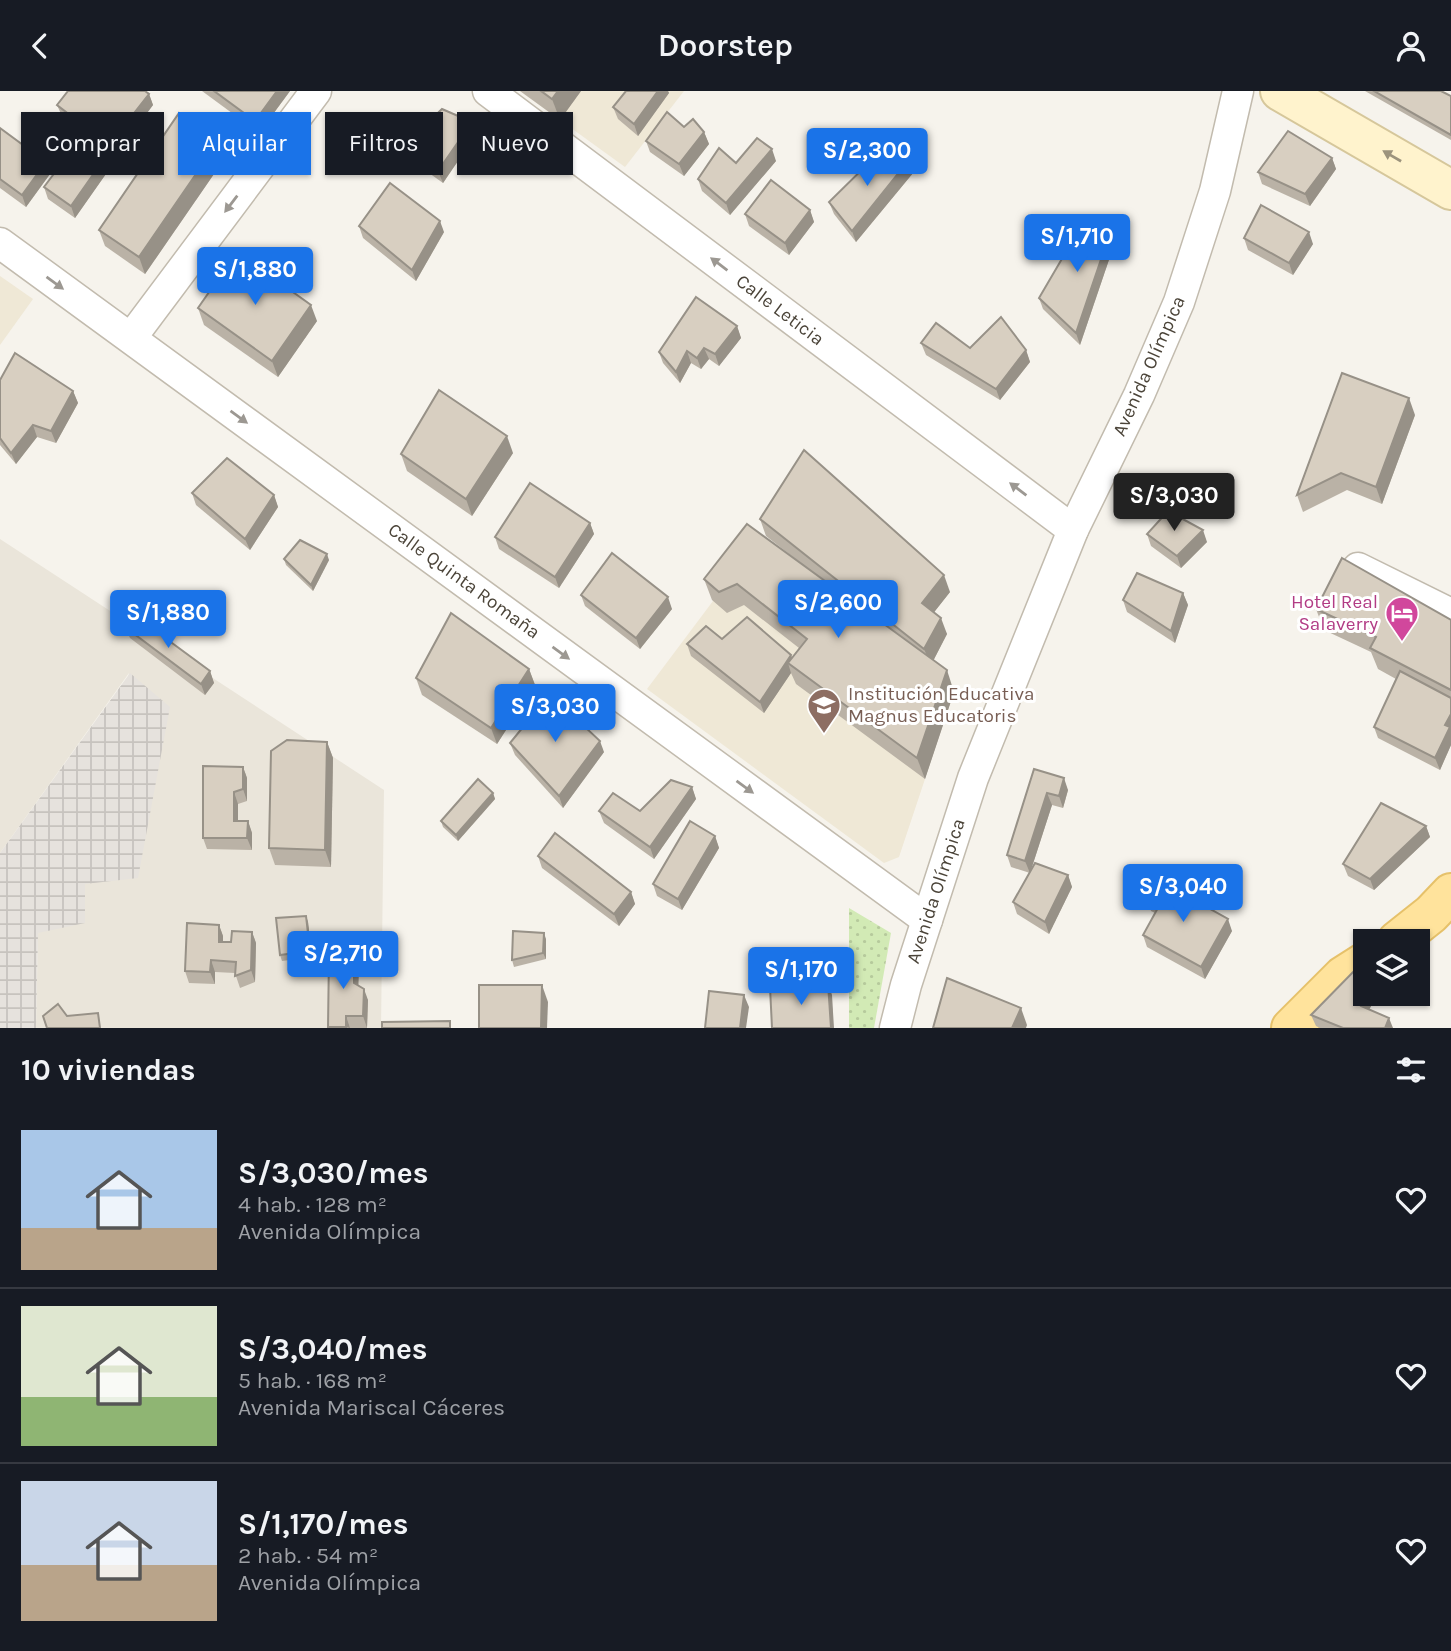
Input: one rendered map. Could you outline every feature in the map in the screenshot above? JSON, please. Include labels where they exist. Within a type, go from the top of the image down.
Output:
[{"type":"main road","points":[[1280,91],[1451,190]]},
{"type":"main road","points":[[1413,929],[1432,914],[1451,893]]},
{"type":"main road","points":[[1297,1025],[1343,976],[1353,970]]},
{"type":"street","points":[[131,338],[316,91]]},
{"type":"street","name":"Calle Leticia","points":[[488,91],[1073,530]]},
{"type":"street","name":"Avenida Olímpica","points":[[895,1028],[973,778],[1073,530],[1139,395],[1179,302],[1215,191],[1238,91]]},
{"type":"street","name":"Calle Quinta Romaña","points":[[0,243],[927,920]]},
{"type":"street","points":[[1359,568],[1451,614]]},
{"type":"shaded area","points":[[520,91],[684,91],[625,167],[573,129],[573,112],[549,112]]},
{"type":"shaded area","points":[[0,276],[33,299],[0,345]]},
{"type":"shaded area","points":[[0,539],[384,790],[381,1028],[36,1028],[38,933],[85,884],[129,673],[0,853]]},
{"type":"shaded area","name":"Institución Educativa Magnus Educatoris","points":[[755,545],[925,779],[899,857],[884,863],[647,689]]},
{"type":"shaded area","points":[[130,673],[170,707],[138,878],[85,884],[85,923],[38,933],[36,1028],[0,1028],[0,853]]},
{"type":"green space","points":[[849,908],[891,933],[874,1028],[849,1028]]},
{"type":"building","points":[[68,91],[145,91],[149,94],[135,112],[66,112],[57,105]]},
{"type":"building","points":[[214,91],[277,91],[262,112],[243,112]]},
{"type":"building","points":[[541,91],[558,91],[552,99]]},
{"type":"building","points":[[626,91],[658,91],[634,124],[613,107]]},
{"type":"building","points":[[1374,91],[1441,91],[1451,96],[1451,135]]},
{"type":"building","points":[[442,109],[457,116],[457,144],[443,164],[443,112],[439,112]]},
{"type":"building","points":[[667,112],[684,127],[693,119],[704,132],[679,164],[646,141]]},
{"type":"building","points":[[178,114],[178,175],[195,175],[139,257],[99,230],[137,175],[164,175],[164,135]]},
{"type":"building","points":[[0,128],[21,144],[21,175],[37,175],[22,195],[0,179]]},
{"type":"building","points":[[1288,131],[1332,158],[1305,194],[1258,172]]},
{"type":"building","points":[[757,138],[772,149],[726,203],[698,179],[719,148],[736,163]]},
{"type":"building","points":[[883,149],[908,161],[852,231],[829,202]]},
{"type":"building","points":[[53,175],[93,175],[71,206],[44,187]]},
{"type":"building","points":[[771,180],[810,210],[785,243],[745,214]]},
{"type":"building","points":[[390,183],[440,221],[412,270],[359,226]]},
{"type":"building","points":[[1261,205],[1309,232],[1289,263],[1244,238]]},
{"type":"building","points":[[1087,216],[1111,230],[1076,333],[1039,298]]},
{"type":"building","points":[[237,252],[311,305],[272,361],[198,308]]},
{"type":"building","points":[[696,297],[737,326],[715,354],[704,348],[697,358],[687,351],[676,372],[659,352]]},
{"type":"building","points":[[1001,317],[1026,350],[996,389],[921,343],[936,323],[970,348]]},
{"type":"building","points":[[15,353],[73,391],[51,431],[33,425],[11,453],[0,438],[0,380]]},
{"type":"building","points":[[1342,373],[1409,398],[1376,487],[1341,473],[1297,495]]},
{"type":"building","points":[[439,390],[507,436],[466,499],[401,454]]},
{"type":"building","points":[[804,450],[944,575],[922,603],[941,618],[924,649],[760,519]]},
{"type":"building","points":[[227,458],[274,495],[245,539],[192,493]]},
{"type":"building","points":[[530,483],[590,523],[555,577],[495,537]]},
{"type":"building","points":[[1168,511],[1203,530],[1177,556],[1147,534]]},
{"type":"building","points":[[747,524],[947,670],[917,758],[788,663],[807,639],[737,584],[719,592],[704,579]]},
{"type":"building","points":[[300,540],[327,554],[311,585],[284,559]]},
{"type":"building","points":[[612,553],[668,597],[636,638],[581,595]]},
{"type":"building","points":[[1342,558],[1451,620],[1451,690],[1370,648],[1376,637],[1316,609]]},
{"type":"building","points":[[1137,573],[1183,593],[1171,631],[1123,600]]},
{"type":"building","points":[[451,613],[529,669],[491,728],[416,678]]},
{"type":"building","points":[[134,615],[210,671],[201,684],[125,627]]},
{"type":"building","points":[[747,617],[791,655],[760,702],[687,644],[706,626],[722,639]]},
{"type":"building","points":[[1400,671],[1451,698],[1451,714],[1445,725],[1450,727],[1435,758],[1374,727]]},
{"type":"building","points":[[550,694],[600,741],[559,796],[510,743]]},
{"type":"building","points":[[287,740],[327,742],[325,850],[269,848],[271,751]]},
{"type":"building","points":[[203,766],[243,767],[243,789],[234,792],[234,821],[248,821],[247,838],[203,838]]},
{"type":"building","points":[[1034,769],[1064,778],[1059,796],[1047,793],[1025,861],[1007,855]]},
{"type":"building","points":[[478,779],[493,793],[456,835],[441,821]]},
{"type":"building","points":[[671,780],[692,787],[650,847],[599,811],[613,793],[640,811]]},
{"type":"building","points":[[1381,803],[1426,826],[1370,879],[1343,864]]},
{"type":"building","points":[[690,821],[715,836],[678,899],[653,884]]},
{"type":"building","points":[[555,833],[631,892],[614,914],[538,856]]},
{"type":"building","points":[[1035,863],[1068,875],[1045,922],[1013,902]]},
{"type":"building","points":[[1158,880],[1228,919],[1201,967],[1143,935],[1159,906],[1147,900]]},
{"type":"building","points":[[306,916],[310,951],[280,955],[276,918]]},
{"type":"building","points":[[187,923],[219,925],[219,942],[231,942],[232,931],[252,932],[251,970],[235,976],[236,962],[211,960],[210,972],[185,971]]},
{"type":"building","points":[[513,931],[544,933],[543,953],[512,960]]},
{"type":"building","points":[[329,954],[354,955],[354,983],[364,989],[363,1016],[346,1016],[346,1027],[328,1027]]},
{"type":"building","points":[[1353,972],[1353,1006],[1361,1006],[1389,1018],[1385,1028],[1343,1028],[1311,1015]]},
{"type":"building","points":[[947,978],[1021,1008],[1012,1028],[933,1028]]},
{"type":"building","points":[[828,983],[831,1028],[772,1028],[770,987]]},
{"type":"building","points":[[479,985],[542,985],[541,1028],[479,1028]]},
{"type":"building","points":[[709,991],[744,995],[740,1028],[705,1028]]},
{"type":"building","points":[[58,1004],[67,1016],[98,1013],[100,1028],[47,1028],[43,1016]]},
{"type":"building","points":[[450,1021],[450,1028],[382,1028],[382,1022]]},
{"type":"place","name":"Hotel Real Salaverry","points":[[1402,643]]},
{"type":"place","name":"Institución Educativa Magnus Educatoris","points":[[824,735]]}]
